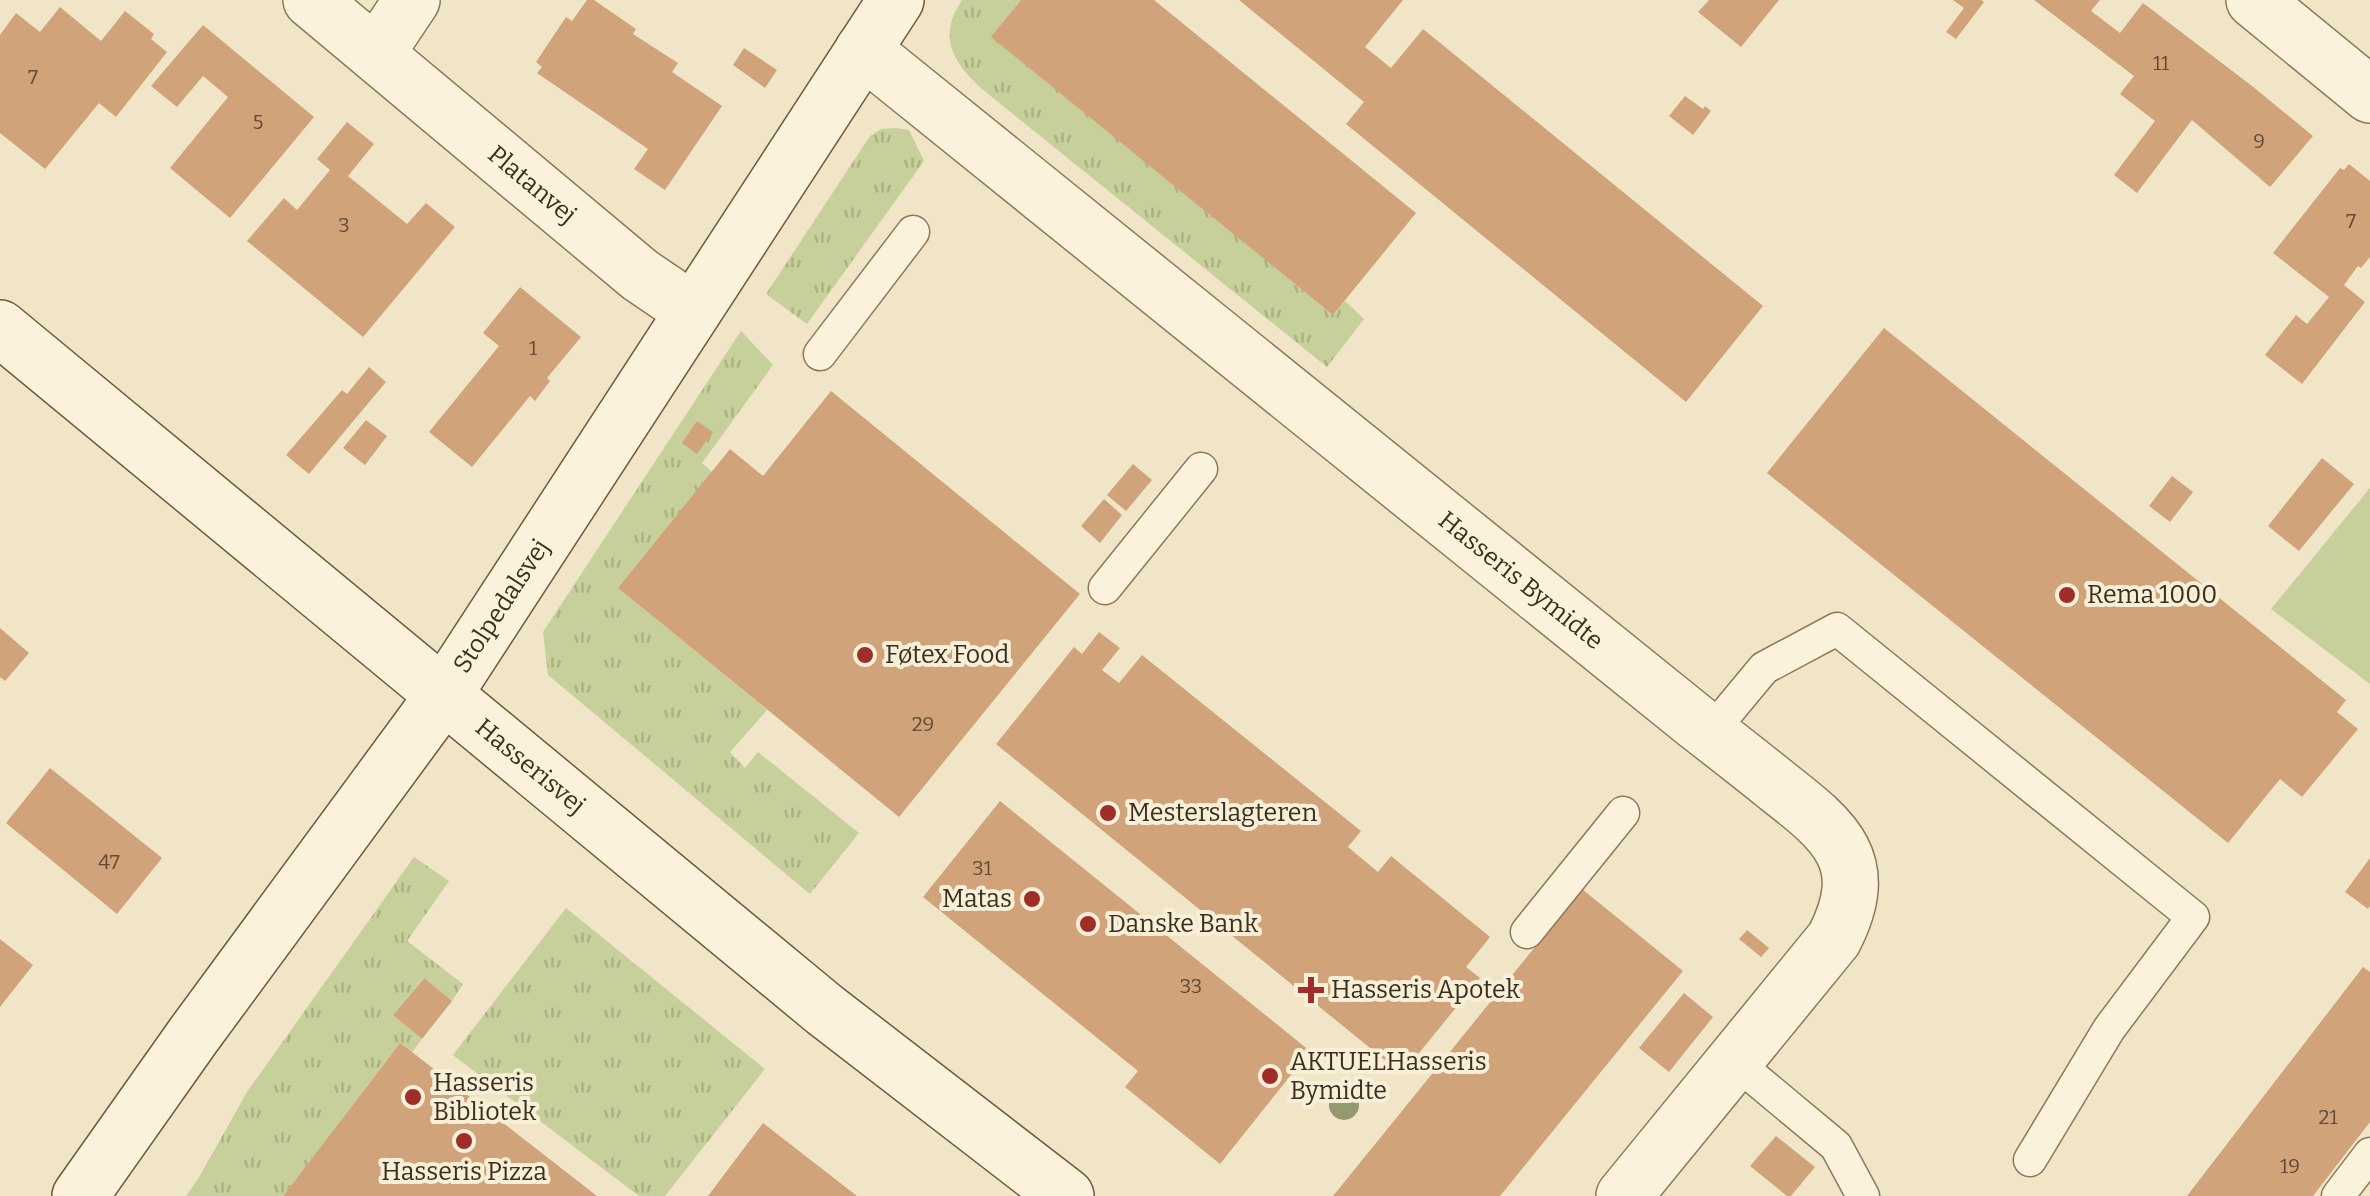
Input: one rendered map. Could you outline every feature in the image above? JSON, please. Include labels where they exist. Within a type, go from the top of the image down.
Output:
[{"type":"street","name":"Platanvej","points":[[311,0],[640,275],[693,311]]},
{"type":"street","points":[[376,54],[412,0]]},
{"type":"street","name":"Stolpedalsvej","points":[[80,1196],[443,696],[896,0]]},
{"type":"street","points":[[2254,0],[2370,94]]},
{"type":"street","name":"Hasseris Bymidte","points":[[864,50],[1822,821],[1843,850],[1851,876],[1848,906],[1834,939],[1624,1196]]},
{"type":"street","name":"Hasserisvej","points":[[0,328],[826,1010],[1066,1196]]},
{"type":"lane","points":[[820,354],[914,232]]},
{"type":"lane","points":[[1105,588],[1201,469]]},
{"type":"lane","points":[[1710,733],[1764,668],[1837,629],[2193,917],[2109,1029],[2030,1160]]},
{"type":"lane","points":[[1527,932],[1623,813]]},
{"type":"lane","points":[[1734,1061],[1836,1146],[1863,1196]]},
{"type":"lane","points":[[2338,1196],[2370,1154]]},
{"type":"green space","points":[[962,0],[1021,0],[992,37],[1333,315],[1345,301],[1364,319],[1327,367],[972,79],[956,59],[950,37],[954,13]]},
{"type":"green space","points":[[881,129],[909,130],[924,161],[807,324],[766,294],[870,136]]},
{"type":"green space","points":[[741,331],[773,365],[702,463],[712,472],[618,588],[767,710],[730,752],[745,768],[758,752],[859,833],[810,894],[548,675],[543,632]]},
{"type":"green space","points":[[2370,488],[2370,684],[2271,609]]},
{"type":"green space","points":[[414,857],[449,881],[407,941],[463,984],[452,1001],[423,978],[393,1015],[422,1039],[412,1052],[399,1044],[283,1196],[186,1196],[247,1092]]},
{"type":"green space","points":[[566,908],[765,1069],[665,1196],[639,1196],[453,1055]]},
{"type":"building","points":[[587,0],[594,0],[636,29],[633,34],[678,63],[672,72],[722,106],[665,190],[634,169],[648,149],[537,73],[542,67],[536,62],[566,17],[572,21]]},
{"type":"building","points":[[1021,0],[1154,0],[1416,213],[1333,315],[991,37]]},
{"type":"building","points":[[1239,0],[1403,0],[1365,47],[1391,68],[1423,29],[1763,306],[1686,402],[1346,124],[1364,102]]},
{"type":"building","points":[[1709,0],[1779,0],[1741,47],[1698,12]]},
{"type":"building","points":[[1953,0],[1984,2],[1956,39],[1946,32],[1964,8]]},
{"type":"building","points":[[2034,0],[2100,0],[2091,11],[2120,33],[2143,3],[2313,136],[2270,187],[2192,120],[2137,193],[2114,175],[2155,121],[2120,94],[2134,76]]},
{"type":"building","points":[[60,7],[101,41],[125,11],[154,34],[151,39],[167,52],[116,117],[99,103],[45,169],[0,133],[0,35],[16,13],[40,32]]},
{"type":"building","points":[[203,25],[314,117],[230,218],[170,168],[228,97],[203,76],[177,107],[151,86]]},
{"type":"building","points":[[744,48],[777,70],[765,88],[733,65]]},
{"type":"building","points":[[1685,96],[1711,111],[1693,135],[1669,116]]},
{"type":"building","points":[[347,122],[374,144],[348,176],[407,224],[426,203],[455,227],[363,337],[247,241],[284,198],[297,210],[330,170],[317,159]]},
{"type":"building","points":[[2349,164],[2370,181],[2370,257],[2344,285],[2365,302],[2302,384],[2265,355],[2296,315],[2307,324],[2329,297],[2273,253],[2340,168],[2344,170]]},
{"type":"building","points":[[520,287],[581,337],[547,378],[550,381],[535,401],[530,396],[472,467],[429,432],[499,346],[483,333]]},
{"type":"building","name":"Rema 1000","points":[[1884,328],[2346,700],[2337,712],[2358,729],[2302,797],[2280,779],[2228,843],[1767,473]]},
{"type":"building","points":[[369,367],[386,382],[309,474],[286,455],[342,390],[347,394]]},
{"type":"building","name":"Føtex Food","points":[[831,391],[1080,594],[899,817],[618,588],[730,449],[763,476]]},
{"type":"building","points":[[366,420],[387,436],[365,465],[343,448]]},
{"type":"building","points":[[697,421],[713,432],[697,454],[682,443]]},
{"type":"building","points":[[2322,458],[2354,484],[2299,551],[2268,526]]},
{"type":"building","points":[[1133,464],[1152,480],[1126,511],[1107,495]]},
{"type":"building","points":[[2172,476],[2193,492],[2170,522],[2149,506]]},
{"type":"building","points":[[1104,499],[1122,515],[1100,543],[1081,526]]},
{"type":"building","points":[[0,628],[29,653],[5,681],[0,677]]},
{"type":"building","points":[[1099,632],[1120,648],[1102,670],[1119,683],[1142,655],[1361,831],[1348,847],[1378,872],[1391,856],[1490,937],[1466,967],[1480,978],[1402,1074],[996,744],[1074,647],[1082,654]]},
{"type":"building","points":[[50,768],[162,858],[117,914],[6,823]]},
{"type":"building","points":[[1000,801],[1310,1051],[1220,1164],[1125,1087],[1138,1071],[923,897]]},
{"type":"building","points":[[2370,858],[2370,906],[2368,909],[2345,892]]},
{"type":"building","points":[[1582,889],[1683,971],[1500,1196],[1333,1196]]},
{"type":"building","points":[[1747,930],[1769,948],[1761,957],[1739,939]]},
{"type":"building","points":[[0,939],[33,965],[0,1007]]},
{"type":"building","points":[[2363,967],[2370,972],[2370,1122],[2313,1196],[2187,1196]]},
{"type":"building","points":[[424,978],[452,1001],[422,1039],[393,1015]]},
{"type":"building","points":[[1684,993],[1713,1017],[1669,1072],[1639,1048]]},
{"type":"building","points":[[400,1043],[412,1052],[597,1196],[283,1196]]},
{"type":"building","points":[[763,1123],[857,1196],[708,1196]]},
{"type":"building","points":[[1776,1136],[1815,1167],[1791,1196],[1750,1166]]},
{"type":"place","name":"Rema 1000","points":[[2067,595]]},
{"type":"place","name":"Føtex Food","points":[[865,655]]},
{"type":"place","name":"Mesterslagteren","points":[[1108,813]]},
{"type":"place","name":"Matas","points":[[1032,899]]},
{"type":"place","name":"Danske Bank","points":[[1088,924]]},
{"type":"place","name":"Hasseris Apotek","points":[[1311,990]]},
{"type":"place","name":"AKTUELHasseris Bymidte","points":[[1270,1076]]},
{"type":"place","name":"Hasseris Bibliotek","points":[[413,1097]]},
{"type":"place","name":"Hasseris Pizza","points":[[464,1141]]}]
